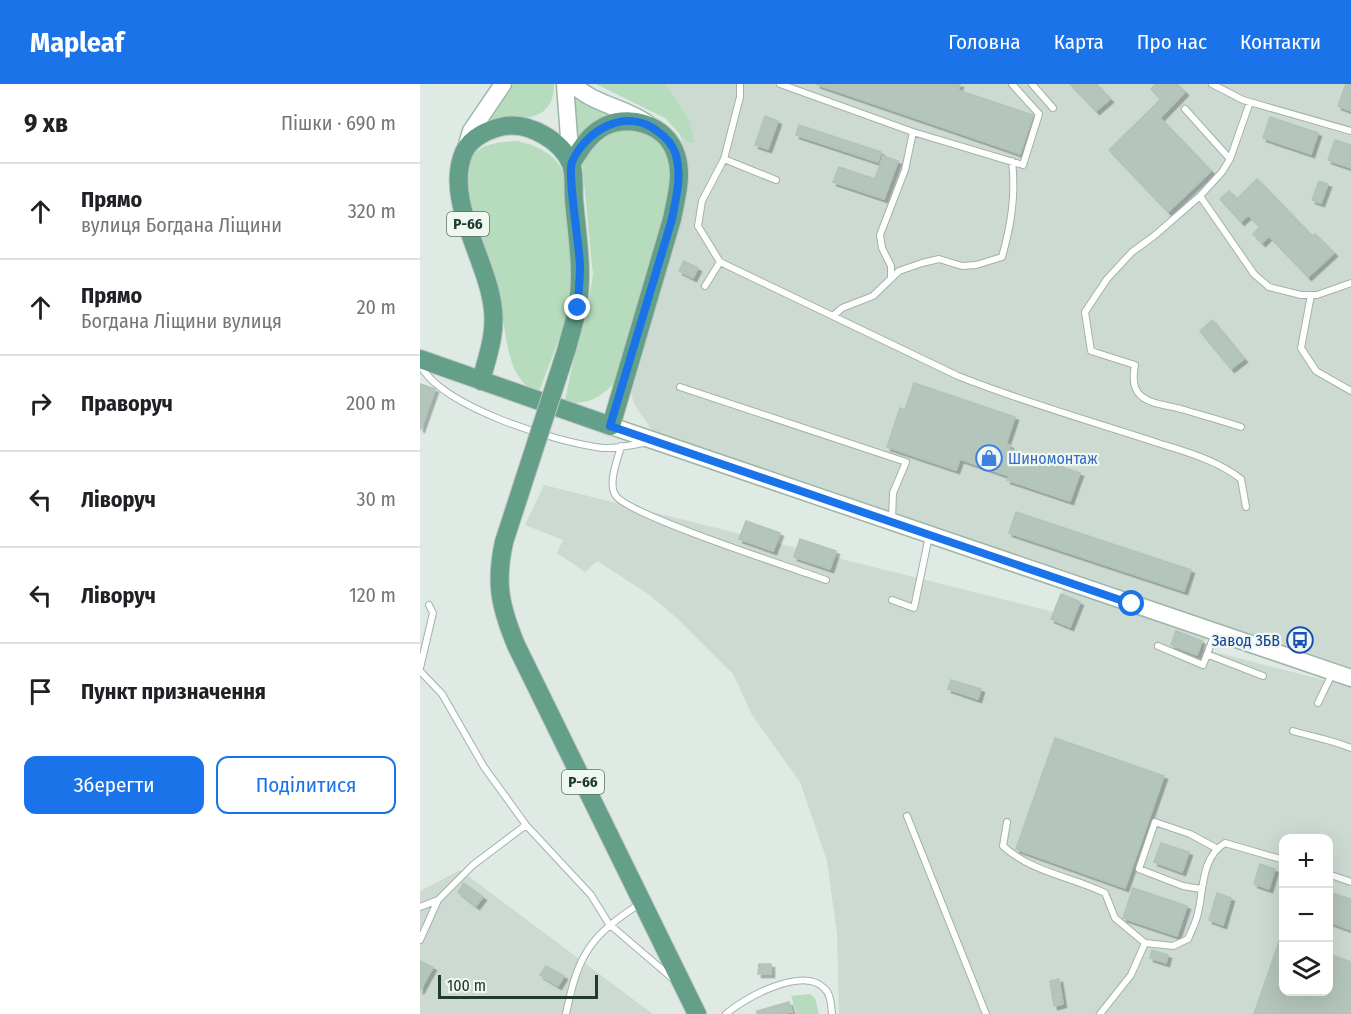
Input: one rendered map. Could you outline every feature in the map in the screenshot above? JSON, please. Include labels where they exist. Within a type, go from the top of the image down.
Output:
[{"type":"main road","points":[[464,152],[476,123],[503,84]]},
{"type":"main road","points":[[565,84],[571,164]]},
{"type":"main road","points":[[573,84],[591,99],[626,111],[649,125],[669,141],[676,153],[679,183],[672,219],[610,426]]},
{"type":"main road","points":[[571,164],[590,137],[599,129],[620,121],[649,125]]},
{"type":"main road","points":[[464,152],[475,138],[488,131],[511,125],[524,126],[539,131],[555,144],[571,164]]},
{"type":"main road","name":"Р-66","points":[[464,152],[459,176],[460,199],[491,294],[494,311],[490,345],[481,381]]},
{"type":"main road","name":"Р-66","points":[[571,164],[580,266],[578,308],[504,542],[499,565],[498,588],[503,614],[697,1014]]},
{"type":"main road","points":[[420,359],[892,523],[1351,678]]},
{"type":"lane","points":[[740,84],[740,97],[724,159],[702,201],[699,226],[720,262],[995,390],[1106,424],[1210,461],[1241,479],[1246,507]]},
{"type":"lane","points":[[780,84],[914,132],[1023,165],[1039,114],[1012,84]]},
{"type":"lane","points":[[1032,84],[1053,108]]},
{"type":"lane","points":[[1212,84],[1250,102],[1351,131]]},
{"type":"lane","points":[[1241,427],[1148,402],[1136,388],[1132,378],[1135,365],[1091,351],[1086,331],[1085,312],[1112,273],[1132,252],[1200,196],[1222,172],[1230,159],[1250,102]]},
{"type":"lane","points":[[1185,109],[1230,159]]},
{"type":"lane","points":[[891,277],[891,266],[882,248],[880,235],[904,170],[914,132]]},
{"type":"lane","points":[[724,159],[776,180]]},
{"type":"lane","points":[[833,316],[842,308],[873,296],[899,271],[939,259],[962,266],[976,265],[1002,256],[1012,222],[1014,182],[1012,161]]},
{"type":"lane","points":[[1200,196],[1254,274],[1269,287],[1311,295],[1351,283]]},
{"type":"lane","points":[[705,286],[720,262]]},
{"type":"lane","points":[[1311,295],[1300,348],[1316,371],[1328,380],[1351,391]]},
{"type":"lane","points":[[420,364],[427,377],[471,407],[554,439],[606,448],[648,439]]},
{"type":"lane","points":[[680,387],[906,462],[893,493],[892,523]]},
{"type":"lane","points":[[621,446],[613,483],[615,495],[626,504],[669,524],[826,580]]},
{"type":"lane","points":[[892,600],[914,608],[929,535]]},
{"type":"lane","points":[[420,685],[433,613],[429,605]]},
{"type":"lane","points":[[1158,646],[1203,665],[1209,655],[1215,632]]},
{"type":"lane","points":[[1209,655],[1263,676]]},
{"type":"lane","points":[[421,671],[442,694],[484,767],[526,825],[591,895],[609,924],[684,988]]},
{"type":"lane","points":[[1318,703],[1333,672]]},
{"type":"lane","points":[[1293,730],[1323,741],[1330,739],[1351,748]]},
{"type":"lane","points":[[907,816],[986,1014]]},
{"type":"lane","points":[[1006,822],[1003,846],[1012,854],[1046,873],[1105,893],[1115,918],[1145,943],[1173,946],[1188,939],[1197,917],[1208,865],[1216,848],[1225,843],[1279,859]]},
{"type":"lane","points":[[1202,889],[1183,886],[1139,868],[1155,822],[1190,834],[1216,848]]},
{"type":"lane","points":[[420,940],[438,900],[473,865],[526,825]]},
{"type":"lane","points":[[1333,875],[1351,882]]},
{"type":"lane","points":[[420,907],[438,900]]},
{"type":"lane","points":[[566,1014],[574,975],[584,954],[609,924],[642,902]]},
{"type":"lane","points":[[1100,1014],[1131,975],[1145,943]]},
{"type":"lane","points":[[726,1014],[747,999],[772,988],[807,980],[825,988],[830,998],[832,1014]]},
{"type":"shaded area","points":[[666,84],[1351,84],[1351,669],[1045,568],[660,435],[651,429],[634,404],[630,389],[686,191],[689,171],[680,135],[680,118],[689,120]]},
{"type":"shaded area","points":[[544,485],[1054,612],[1064,588],[1206,639],[1203,649],[1351,687],[1351,1014],[839,1014],[837,934],[827,861],[800,782],[752,715],[733,674],[678,619],[648,594],[597,561],[585,572],[557,553],[563,540],[525,525]]},
{"type":"shaded area","points":[[460,870],[653,1014],[420,1014],[420,891]]},
{"type":"green space","points":[[513,84],[554,84],[548,106],[541,113],[533,116],[489,120]]},
{"type":"green space","points":[[596,84],[666,84],[689,120],[695,143],[687,142],[665,118]]},
{"type":"green space","points":[[571,95],[625,115],[575,143]]},
{"type":"green space","points":[[634,128],[662,139],[676,176],[617,380],[594,399],[580,402],[565,401],[577,343],[585,322],[593,275],[582,162],[602,137],[616,131]]},
{"type":"green space","points":[[517,141],[543,151],[559,164],[565,182],[570,218],[572,279],[569,308],[538,395],[521,380],[511,361],[501,311],[477,234],[467,192],[466,174],[473,155],[490,145]]},
{"type":"green space","points":[[810,994],[815,998],[819,1014],[797,1014],[791,996]]},
{"type":"building","points":[[816,84],[960,84],[958,90],[1033,115],[1020,154]]},
{"type":"building","points":[[1070,84],[1096,84],[1110,99],[1096,111]]},
{"type":"building","points":[[1156,84],[1177,84],[1185,92],[1160,118],[1211,171],[1168,212],[1109,150],[1161,99],[1151,89]]},
{"type":"building","points":[[1346,84],[1351,84],[1351,111],[1338,106]]},
{"type":"building","points":[[765,116],[778,121],[768,149],[755,145]]},
{"type":"building","points":[[1270,117],[1318,133],[1311,154],[1263,138]]},
{"type":"building","points":[[799,125],[881,152],[878,162],[796,135]]},
{"type":"building","points":[[1335,140],[1351,145],[1351,168],[1328,160]]},
{"type":"building","points":[[883,156],[898,161],[884,199],[833,182],[839,167],[875,179]]},
{"type":"building","points":[[1257,179],[1312,236],[1315,234],[1334,253],[1308,277],[1269,236],[1262,243],[1253,234],[1260,227],[1248,215],[1241,222],[1220,199],[1229,191],[1237,199]]},
{"type":"building","points":[[1319,181],[1328,184],[1321,203],[1312,200]]},
{"type":"building","points":[[684,261],[698,268],[693,278],[679,271]]},
{"type":"building","points":[[1212,320],[1244,359],[1231,369],[1200,331]]},
{"type":"building","points":[[914,383],[1015,417],[1006,444],[1010,445],[1009,449],[1080,473],[1070,501],[1007,480],[1009,476],[960,459],[956,470],[887,447],[900,408],[905,410]]},
{"type":"building","points":[[420,384],[435,389],[421,429],[420,428]]},
{"type":"building","points":[[1016,512],[1191,570],[1184,591],[1009,533]]},
{"type":"building","points":[[746,521],[780,533],[773,551],[739,539]]},
{"type":"building","points":[[800,539],[836,551],[830,569],[794,557]]},
{"type":"building","points":[[1061,594],[1080,602],[1070,627],[1051,619]]},
{"type":"building","points":[[1176,631],[1202,641],[1197,655],[1171,645]]},
{"type":"building","points":[[951,680],[981,689],[978,699],[948,689]]},
{"type":"building","points":[[1055,738],[1164,776],[1125,888],[1016,849]]},
{"type":"building","points":[[1161,843],[1189,852],[1182,872],[1154,862]]},
{"type":"building","points":[[1260,864],[1275,869],[1269,889],[1254,884]]},
{"type":"building","points":[[464,883],[483,897],[476,906],[458,892]]},
{"type":"building","points":[[1133,888],[1187,906],[1177,936],[1123,918]]},
{"type":"building","points":[[1217,893],[1231,898],[1223,925],[1209,920]]},
{"type":"building","points":[[1333,893],[1351,899],[1351,930],[1333,923]]},
{"type":"building","points":[[1279,942],[1279,996],[1333,996],[1333,955],[1351,962],[1351,1014],[1254,1014]]},
{"type":"building","points":[[1152,950],[1168,955],[1166,963],[1150,958]]},
{"type":"building","points":[[420,961],[433,967],[420,991]]},
{"type":"building","points":[[759,964],[771,964],[771,974],[758,974]]},
{"type":"building","points":[[546,966],[564,976],[558,986],[540,975]]},
{"type":"building","points":[[1059,979],[1063,1004],[1054,1006],[1050,981]]},
{"type":"building","points":[[789,1002],[792,1012],[757,1014],[757,1011]]},
{"type":"place","name":"Шиномонтаж","points":[[989,458]]},
{"type":"place","name":"Завод ЗБВ","points":[[1300,640]]},
{"type":"route","points":[[578,308],[580,266],[571,164],[590,137],[609,124],[631,121],[649,125],[669,141],[676,153],[679,183],[672,219],[610,426],[1132,604]]}]
